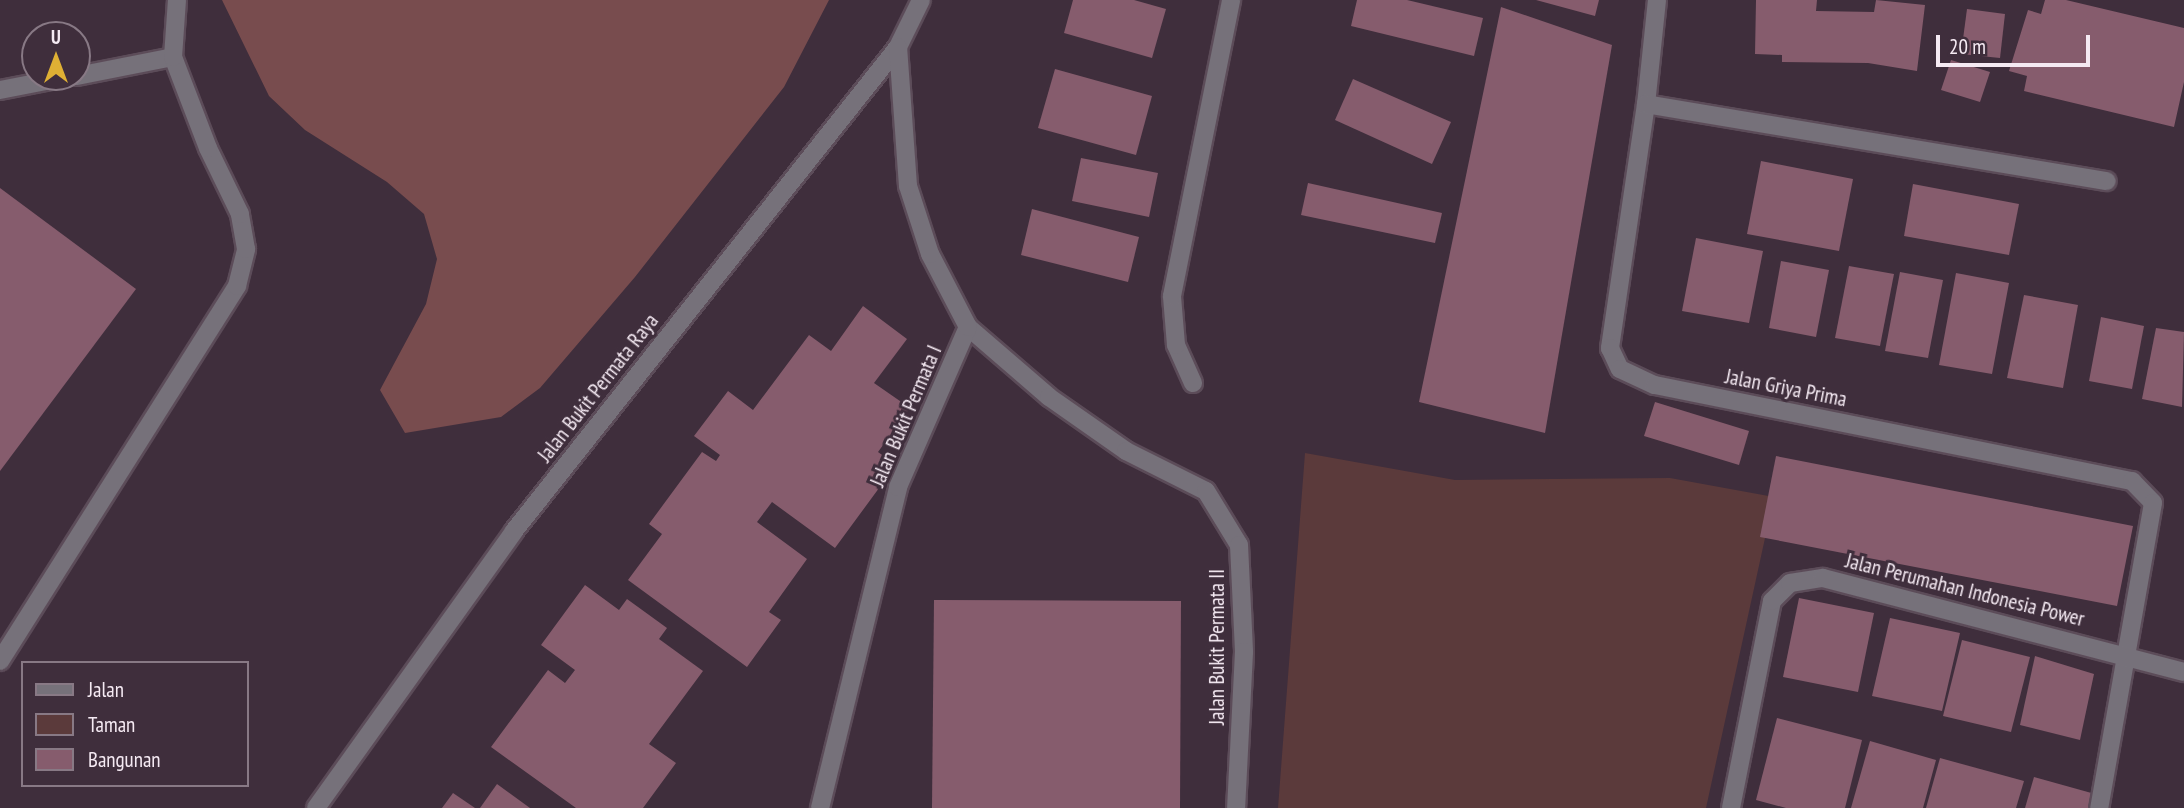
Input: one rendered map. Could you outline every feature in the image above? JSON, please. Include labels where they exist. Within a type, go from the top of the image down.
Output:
[{"type":"street","points":[[0,661],[237,286],[246,249],[240,214],[208,148],[173,57],[177,0]]},
{"type":"street","name":"Jalan Bukit Permata Raya","points":[[316,808],[513,531],[898,47],[921,0]]},
{"type":"street","points":[[1193,383],[1176,345],[1172,296],[1231,0]]},
{"type":"street","name":"Jalan Griya Prima","points":[[1657,0],[1647,104],[1610,348],[1620,369],[1655,385],[2132,481],[2153,503],[2126,655]]},
{"type":"street","points":[[898,47],[908,186],[930,254],[968,327]]},
{"type":"street","points":[[91,73],[173,57]]},
{"type":"street","points":[[0,90],[21,86]]},
{"type":"street","points":[[1647,104],[2107,181]]},
{"type":"street","name":"Jalan Bukit Permata I","points":[[820,808],[898,487],[968,327]]},
{"type":"street","name":"Jalan Bukit Permata II","points":[[968,327],[1049,397],[1126,451],[1206,491],[1239,545],[1244,652],[1236,808]]},
{"type":"street","name":"Jalan Perumahan Indonesia Power","points":[[1731,808],[1772,601],[1790,583],[1823,578],[2126,655],[2184,673]]},
{"type":"street","points":[[2099,808],[2126,655]]},
{"type":"green space","points":[[1305,453],[1455,480],[1670,478],[1774,497],[1706,808],[1278,808]]},
{"type":"shaded area","points":[[222,0],[829,0],[784,87],[635,277],[540,388],[501,417],[405,433],[380,390],[426,304],[437,259],[424,214],[387,182],[305,130],[269,96]]},
{"type":"building","points":[[1073,0],[1134,0],[1166,9],[1152,58],[1064,33]]},
{"type":"building","points":[[1357,0],[1407,0],[1483,18],[1474,56],[1351,26]]},
{"type":"building","points":[[1536,0],[1599,0],[1595,16]]},
{"type":"building","points":[[1756,0],[1817,0],[1816,11],[1874,12],[1876,0],[1925,5],[1917,71],[1868,63],[1782,62],[1782,55],[1755,54]]},
{"type":"building","points":[[2045,0],[2066,0],[2184,28],[2184,82],[2174,127],[2024,91],[2027,76],[2009,71],[2028,10],[2041,14]]},
{"type":"building","points":[[1501,7],[1612,45],[1545,433],[1419,402]]},
{"type":"building","points":[[1967,9],[2005,14],[2000,58],[1961,54]]},
{"type":"building","points":[[1951,60],[1990,72],[1980,102],[1941,90]]},
{"type":"building","points":[[1055,69],[1152,96],[1136,155],[1038,128]]},
{"type":"building","points":[[1353,79],[1451,122],[1432,164],[1335,120]]},
{"type":"building","points":[[1081,158],[1158,173],[1149,217],[1072,201]]},
{"type":"building","points":[[1761,161],[1853,179],[1839,251],[1747,234]]},
{"type":"building","points":[[1308,183],[1442,213],[1435,243],[1301,215]]},
{"type":"building","points":[[1913,184],[2019,204],[2009,255],[1904,236]]},
{"type":"building","points":[[0,188],[136,289],[0,471]]},
{"type":"building","points":[[1032,209],[1139,237],[1128,282],[1021,255]]},
{"type":"building","points":[[1696,238],[1763,251],[1749,323],[1682,311]]},
{"type":"building","points":[[1781,261],[1829,270],[1816,337],[1769,328]]},
{"type":"building","points":[[1849,266],[1894,274],[1880,346],[1835,338]]},
{"type":"building","points":[[1900,272],[1943,280],[1928,358],[1885,351]]},
{"type":"building","points":[[1956,273],[2009,283],[1992,374],[1939,365]]},
{"type":"building","points":[[2024,295],[2078,305],[2063,388],[2007,378]]},
{"type":"building","points":[[863,306],[907,339],[874,383],[910,408],[878,452],[896,465],[835,548],[772,502],[757,522],[807,559],[769,612],[781,620],[747,667],[628,580],[662,534],[649,524],[702,452],[716,461],[720,455],[694,436],[728,391],[753,410],[809,335],[831,351]]},
{"type":"building","points":[[2101,317],[2144,326],[2132,389],[2089,381]]},
{"type":"building","points":[[2156,328],[2184,332],[2182,407],[2142,399]]},
{"type":"building","points":[[1655,402],[1749,431],[1739,465],[1644,436]]},
{"type":"building","points":[[1776,456],[2133,526],[2117,606],[1760,537]]},
{"type":"building","points":[[585,585],[619,610],[627,599],[667,628],[659,639],[703,671],[649,744],[676,763],[643,808],[576,808],[491,747],[548,670],[565,683],[575,670],[541,645]]},
{"type":"building","points":[[1799,598],[1874,613],[1858,692],[1783,677]]},
{"type":"building","points":[[934,600],[1181,601],[1180,808],[932,808]]},
{"type":"building","points":[[1890,618],[1960,633],[1942,711],[1872,696]]},
{"type":"building","points":[[1962,640],[2030,657],[2011,732],[1943,716]]},
{"type":"building","points":[[2035,656],[2094,674],[2080,740],[2020,725]]},
{"type":"building","points":[[1777,718],[1862,740],[1845,808],[1786,808],[1756,800]]},
{"type":"building","points":[[1870,741],[1936,760],[1923,808],[1851,808]]},
{"type":"building","points":[[1940,758],[2024,781],[2016,808],[1926,808]]},
{"type":"building","points":[[2034,777],[2095,794],[2091,808],[2025,808]]},
{"type":"building","points":[[497,784],[530,808],[480,808]]},
{"type":"building","points":[[453,793],[475,808],[442,808]]}]
